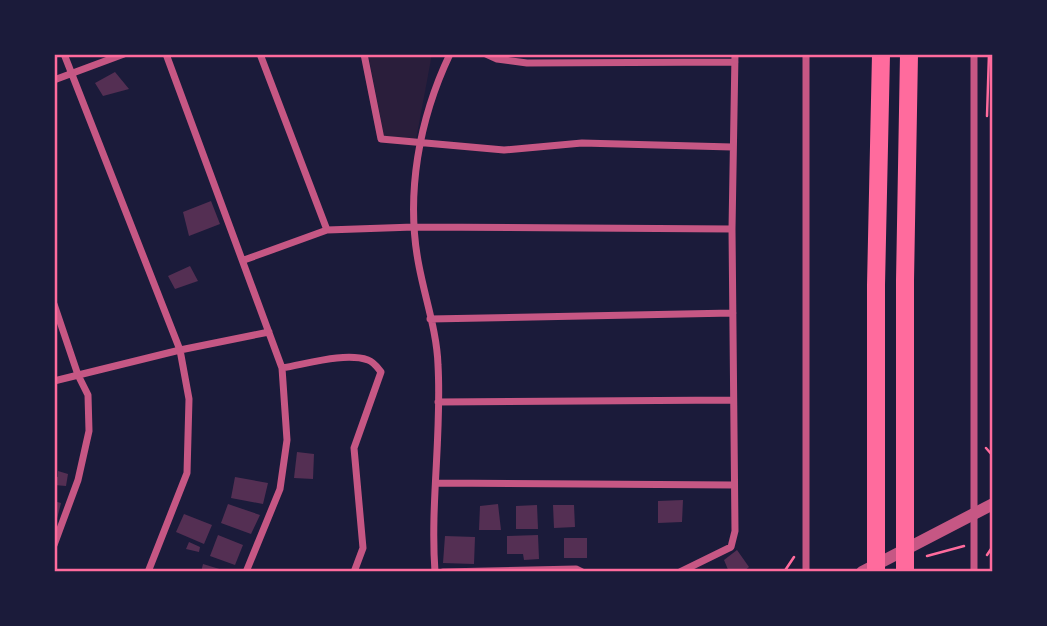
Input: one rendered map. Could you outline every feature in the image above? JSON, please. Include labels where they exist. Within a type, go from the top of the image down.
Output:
[{"type":"highway","points":[[876,572],[876,299],[881,54]]},
{"type":"highway","points":[[905,572],[905,281],[909,54]]},
{"type":"street","points":[[64,54],[180,350],[189,399],[187,473],[148,572]]},
{"type":"street","points":[[54,80],[124,54]]},
{"type":"street","points":[[166,54],[282,368],[287,440],[279,489],[246,572]]},
{"type":"street","points":[[260,54],[327,230]]},
{"type":"street","points":[[364,54],[381,139],[504,150],[582,143],[732,147]]},
{"type":"street","points":[[435,572],[432,531],[436,483],[438,363],[418,264],[414,227],[418,143],[450,54]]},
{"type":"street","points":[[486,54],[497,59],[527,63],[735,58],[732,147],[735,531],[731,547],[680,572]]},
{"type":"street","points":[[806,54],[806,572]]},
{"type":"street","points":[[974,54],[974,572]]},
{"type":"street","points":[[244,260],[327,230],[414,227],[732,229]]},
{"type":"street","points":[[54,304],[78,375],[88,395],[89,431],[78,480],[54,545]]},
{"type":"street","points":[[430,319],[733,313]]},
{"type":"street","points":[[54,381],[180,350],[269,332]]},
{"type":"street","points":[[282,368],[334,358],[367,359],[381,372],[354,448],[363,548],[354,572]]},
{"type":"street","points":[[438,402],[733,400]]},
{"type":"street","points":[[436,483],[733,485]]},
{"type":"street","points":[[862,572],[993,504]]},
{"type":"street","points":[[443,572],[576,569],[582,572]]},
{"type":"path","points":[[925,557],[973,542]]},
{"type":"shaded area","points":[[368,54],[432,54],[416,140],[384,136]]},
{"type":"building","points":[[115,72],[129,89],[103,96],[95,83]]},
{"type":"building","points":[[211,201],[220,224],[189,236],[183,212]]},
{"type":"building","points":[[190,266],[198,281],[175,289],[168,276]]},
{"type":"building","points":[[297,452],[314,454],[313,479],[294,478]]},
{"type":"building","points":[[58,471],[68,474],[66,486],[54,485],[54,476],[58,477]]},
{"type":"building","points":[[235,477],[268,483],[263,504],[231,498]]},
{"type":"building","points":[[683,500],[682,522],[658,523],[658,501]]},
{"type":"building","points":[[54,501],[61,503],[56,523],[54,523]]},
{"type":"building","points":[[228,504],[260,515],[251,534],[221,523]]},
{"type":"building","points":[[498,504],[501,530],[479,530],[480,506]]},
{"type":"building","points":[[537,505],[538,529],[516,529],[516,506]]},
{"type":"building","points":[[553,505],[574,505],[575,527],[554,528]]},
{"type":"building","points":[[184,514],[212,525],[204,544],[176,532]]},
{"type":"building","points":[[218,535],[243,545],[235,565],[210,556]]},
{"type":"building","points":[[538,535],[539,559],[524,560],[523,554],[507,554],[507,536]]},
{"type":"building","points":[[445,536],[475,537],[474,564],[443,563]]},
{"type":"building","points":[[564,538],[587,538],[587,558],[564,558]]},
{"type":"building","points":[[189,542],[200,547],[199,552],[186,549]]},
{"type":"building","points":[[737,550],[749,567],[743,572],[729,572],[724,560]]},
{"type":"building","points":[[203,564],[226,571],[226,572],[201,572]]}]
